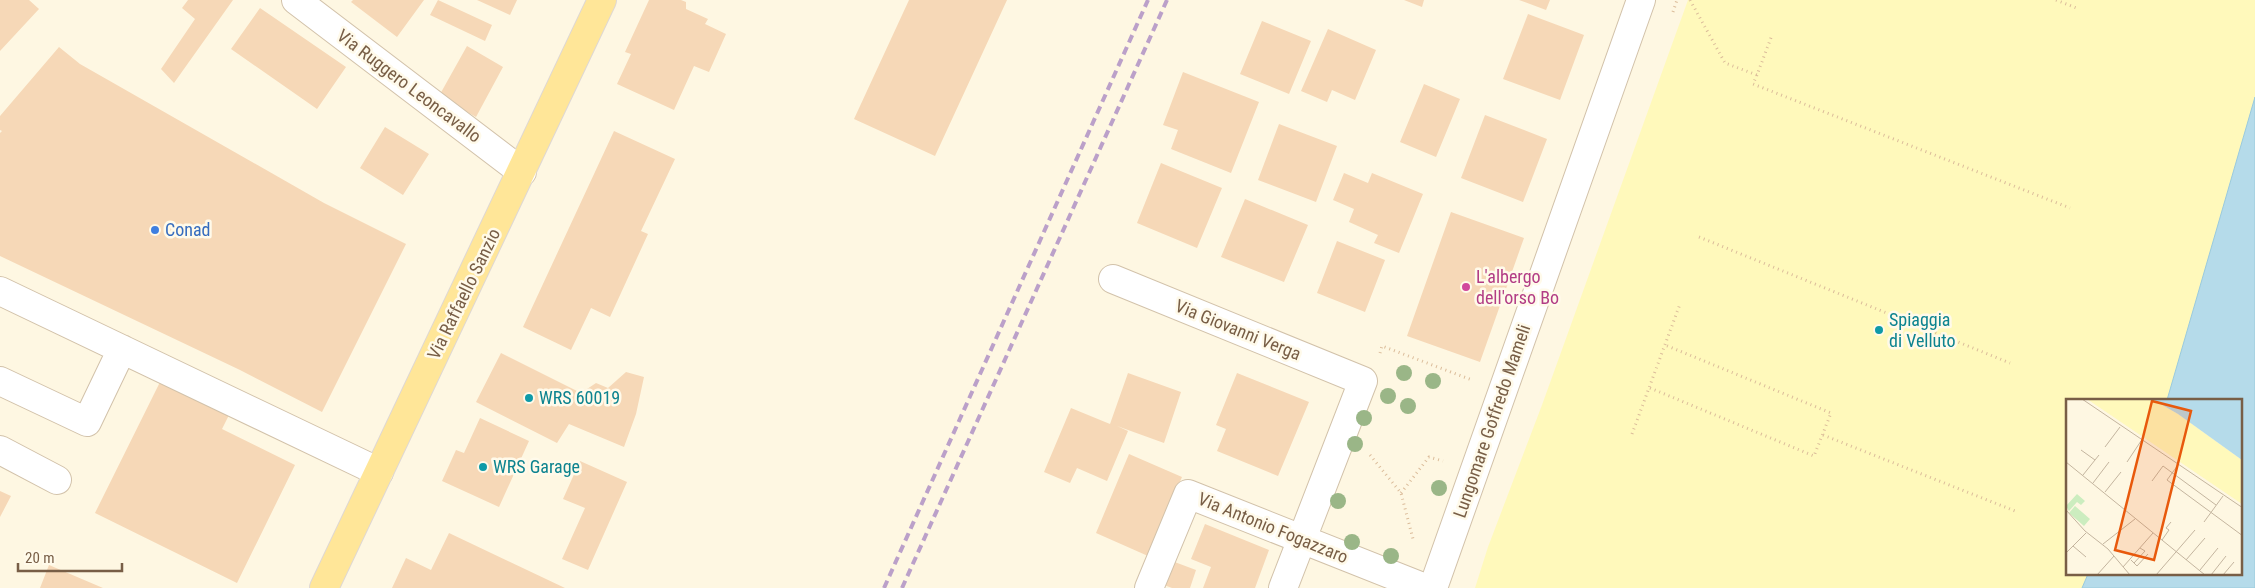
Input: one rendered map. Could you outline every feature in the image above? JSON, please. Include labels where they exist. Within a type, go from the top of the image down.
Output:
[{"type":"main road","name":"Via Raffaello Sanzio","points":[[324,588],[602,0]]},
{"type":"street","name":"Via Ruggero Leoncavallo","points":[[296,0],[522,172]]},
{"type":"street","name":"Lungomare Goffredo Mameli","points":[[1434,588],[1641,0]]},
{"type":"street","name":"Via Giovanni Verga","points":[[1112,279],[1363,381],[1303,541]]},
{"type":"street","points":[[0,291],[379,472]]},
{"type":"street","points":[[0,380],[87,422],[122,349]]},
{"type":"street","points":[[0,450],[57,480]]},
{"type":"street","name":"Via Antonio Fogazzaro","points":[[1149,588],[1188,494],[1425,588]]},
{"type":"street","points":[[1283,588],[1303,541]]},
{"type":"path","points":[[1690,0],[1725,62],[1757,74]]},
{"type":"path","points":[[2056,0],[2079,9]]},
{"type":"path","points":[[1772,35],[1753,84],[2070,208]]},
{"type":"path","points":[[1698,237],[2010,363]]},
{"type":"path","points":[[1632,434],[1680,304]]},
{"type":"path","points":[[1650,388],[1814,456],[1831,414],[1665,345]]},
{"type":"path","points":[[1379,355],[1382,346],[1480,383]]},
{"type":"path","points":[[1823,434],[2015,511]]},
{"type":"path","points":[[1363,448],[1401,493],[1413,539]]},
{"type":"sand","name":"Spiaggia di Velluto","points":[[1688,0],[2255,0],[2255,97],[2167,399],[2066,399],[2066,576],[2087,576],[2082,588],[1475,588],[1488,547],[1542,405]]},
{"type":"water","points":[[2255,97],[2255,588],[2082,588],[2087,576],[2242,576],[2242,399],[2167,399]]},
{"type":"building","points":[[0,0],[29,0],[39,9],[0,51]]},
{"type":"building","points":[[188,0],[233,0],[174,83],[161,69],[195,19],[182,8]]},
{"type":"building","points":[[353,0],[424,0],[397,37],[351,2]]},
{"type":"building","points":[[438,0],[492,25],[485,41],[430,15]]},
{"type":"building","points":[[477,0],[517,0],[510,15]]},
{"type":"building","points":[[649,0],[681,0],[686,2],[686,9],[708,19],[705,24],[726,34],[709,72],[694,66],[674,110],[617,84],[631,54],[625,52]]},
{"type":"building","points":[[909,0],[1007,0],[935,156],[854,119]]},
{"type":"building","points":[[1404,0],[1424,0],[1422,7]]},
{"type":"building","points":[[1519,0],[1550,0],[1546,10]]},
{"type":"building","points":[[260,8],[346,67],[317,109],[231,49]]},
{"type":"building","points":[[1528,14],[1584,35],[1560,100],[1503,79]]},
{"type":"building","points":[[1262,21],[1311,41],[1289,94],[1240,74]]},
{"type":"building","points":[[1328,29],[1376,50],[1355,100],[1332,90],[1327,102],[1301,91]]},
{"type":"building","points":[[467,46],[503,67],[476,117],[439,96]]},
{"type":"building","name":"Conad","points":[[59,47],[80,64],[324,203],[406,244],[322,412],[240,370],[0,256],[0,133],[2,131],[0,130],[0,116]]},
{"type":"building","points":[[1183,72],[1259,102],[1231,173],[1171,149],[1178,130],[1163,125]]},
{"type":"building","points":[[1424,84],[1460,99],[1436,157],[1400,142]]},
{"type":"building","points":[[1485,115],[1547,139],[1523,202],[1461,178]]},
{"type":"building","points":[[1279,124],[1337,146],[1316,202],[1258,180]]},
{"type":"building","points":[[385,127],[429,154],[403,195],[360,168]]},
{"type":"building","points":[[614,131],[675,159],[641,231],[648,234],[610,317],[591,308],[571,350],[523,327]]},
{"type":"building","points":[[1161,163],[1222,188],[1197,248],[1137,223]]},
{"type":"building","points":[[1344,173],[1368,183],[1372,173],[1423,194],[1399,253],[1374,243],[1378,235],[1349,222],[1354,209],[1333,200]]},
{"type":"building","points":[[1245,199],[1308,225],[1284,282],[1221,257]]},
{"type":"building","name":"L'albergo dell'orso Bo","points":[[1451,212],[1524,238],[1480,362],[1407,336]]},
{"type":"building","points":[[1337,241],[1385,260],[1365,312],[1317,293]]},
{"type":"building","name":"WRS 60019","points":[[501,353],[581,393],[596,383],[608,388],[626,372],[644,377],[636,414],[624,447],[569,424],[557,443],[476,402]]},
{"type":"building","points":[[1128,373],[1181,392],[1164,443],[1117,426],[1128,431],[1107,481],[1077,468],[1070,483],[1044,472],[1071,408],[1110,424]]},
{"type":"building","points":[[1237,373],[1309,402],[1278,476],[1217,451],[1226,429],[1216,425]]},
{"type":"building","points":[[162,378],[230,413],[222,429],[295,465],[237,583],[95,513]]},
{"type":"building","name":"WRS Garage","points":[[480,418],[529,441],[499,507],[442,481],[456,450],[464,453]]},
{"type":"building","points":[[1129,454],[1182,477],[1148,556],[1096,533]]},
{"type":"building","points":[[580,461],[627,482],[588,570],[562,559],[585,508],[563,499]]},
{"type":"building","points":[[0,491],[11,496],[0,517]]},
{"type":"building","points":[[1205,524],[1269,550],[1255,588],[1203,588],[1211,567],[1191,559]]},
{"type":"building","points":[[449,533],[565,588],[392,588],[406,558],[431,570]]},
{"type":"building","points":[[1172,561],[1196,570],[1190,588],[1172,588],[1164,585]]},
{"type":"building","points":[[49,565],[103,588],[40,588]]},
{"type":"railway","points":[[884,588],[1148,0]]},
{"type":"railway","points":[[902,588],[1167,0]]},
{"type":"place","name":"Conad","points":[[155,230]]},
{"type":"place","name":"L'albergo dell'orso Bo","points":[[1466,287]]},
{"type":"place","name":"Spiaggia di Velluto","points":[[1879,330]]},
{"type":"place","name":"WRS 60019","points":[[529,398]]},
{"type":"place","name":"WRS Garage","points":[[483,467]]}]
